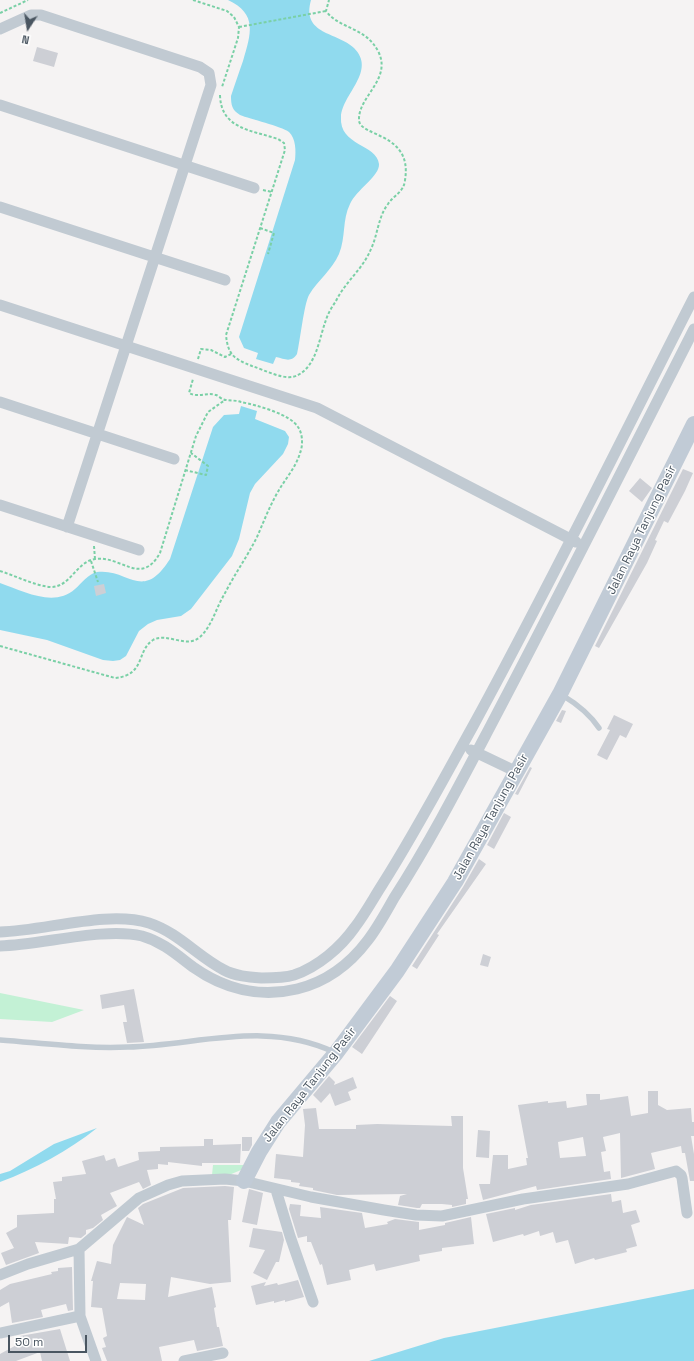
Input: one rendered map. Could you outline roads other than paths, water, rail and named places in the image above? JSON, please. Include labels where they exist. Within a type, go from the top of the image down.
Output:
[{"type":"street","points":[[0,30],[31,16],[41,14],[200,67],[209,73],[211,85],[67,527]]},
{"type":"street","points":[[0,105],[254,188]]},
{"type":"street","points":[[0,207],[225,280]]},
{"type":"street","points":[[0,932],[23,931],[116,920],[147,922],[173,933],[225,971],[246,977],[272,978],[294,975],[312,966],[334,950],[354,929],[412,837],[525,630],[694,297]]},
{"type":"street","points":[[0,305],[317,408],[584,546]]},
{"type":"street","points":[[0,946],[24,946],[95,935],[122,934],[143,937],[166,946],[219,984],[244,991],[272,993],[297,989],[323,980],[347,963],[368,940],[427,846],[584,546],[694,329]]},
{"type":"street","points":[[0,402],[174,458]]},
{"type":"street","name":"Jalan Raya Tanjung Pasir","points":[[244,1181],[259,1152],[278,1122],[336,1053],[397,971],[444,899],[560,694],[694,424]]},
{"type":"street","points":[[0,505],[139,550]]},
{"type":"street","points":[[462,746],[517,772]]},
{"type":"street","points":[[0,1275],[28,1264],[79,1249],[139,1198],[168,1185],[182,1181],[210,1178],[244,1181],[276,1190],[416,1215],[442,1216],[542,1196],[628,1184],[676,1172],[682,1175],[687,1213]]},
{"type":"street","points":[[276,1190],[313,1302]]},
{"type":"street","points":[[79,1249],[80,1316],[96,1361]]},
{"type":"street","points":[[0,1334],[80,1316]]},
{"type":"street","points":[[184,1361],[223,1353]]},
{"type":"lane","points":[[560,694],[583,709],[599,728]]},
{"type":"lane","points":[[0,1040],[78,1046],[128,1047],[237,1035],[285,1038],[316,1043],[336,1053]]},
{"type":"water","points":[[228,0],[311,0],[309,11],[311,20],[316,26],[347,43],[354,48],[360,57],[362,65],[360,74],[343,108],[341,117],[342,127],[346,134],[377,157],[379,164],[376,173],[350,204],[346,216],[343,241],[336,260],[309,295],[305,306],[297,354],[292,359],[276,357],[273,364],[256,359],[258,353],[244,348],[239,337],[295,160],[295,145],[289,132],[279,127],[240,115],[232,107],[231,96],[246,51],[250,34],[250,26],[248,18],[244,12]]},
{"type":"water","points":[[241,406],[257,411],[255,419],[285,431],[289,437],[288,444],[283,454],[255,484],[250,493],[239,539],[232,556],[191,609],[181,616],[157,620],[148,624],[139,631],[126,656],[120,660],[113,661],[103,660],[47,640],[0,630],[0,583],[48,598],[67,595],[88,577],[97,572],[108,572],[143,581],[151,579],[160,572],[170,559],[213,427],[224,415],[239,414]]},
{"type":"water","points":[[97,1128],[51,1159],[0,1182],[0,1174],[10,1171],[54,1144]]},
{"type":"water","points":[[694,1289],[694,1361],[369,1361],[444,1338]]}]
